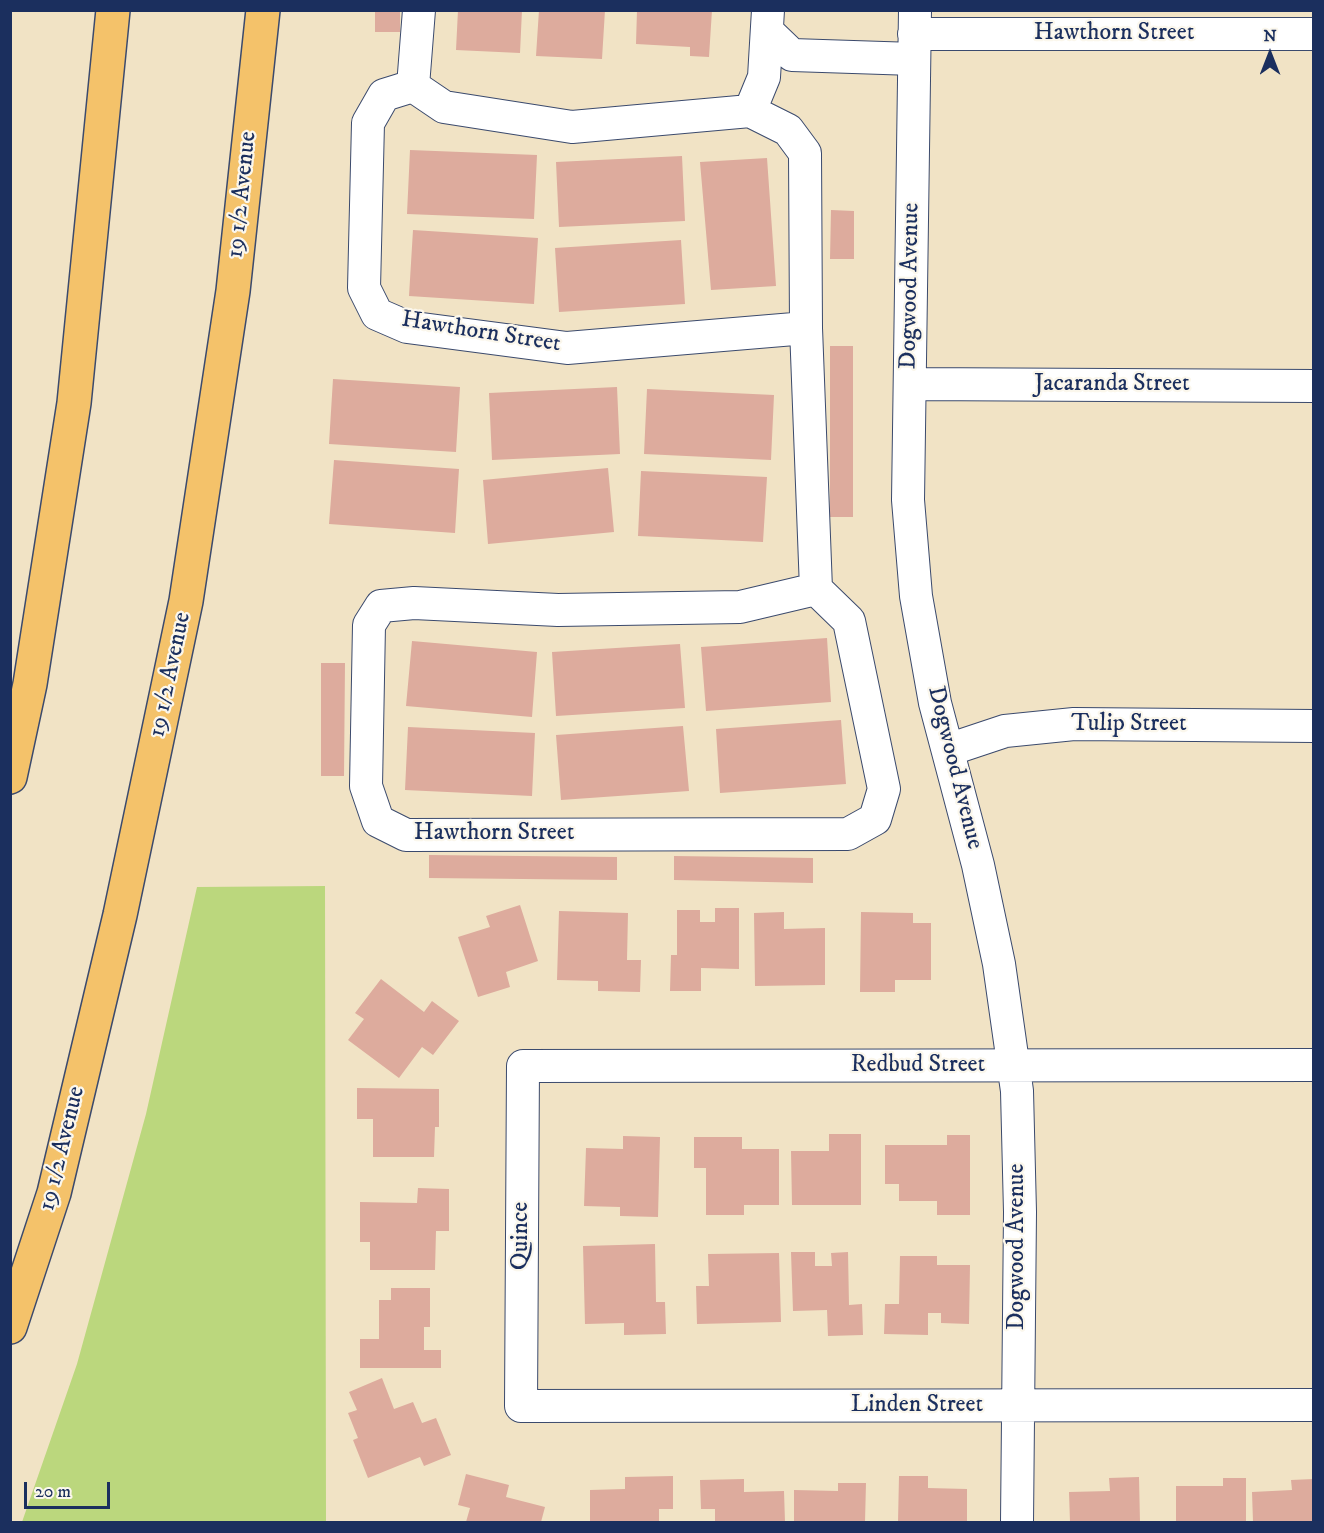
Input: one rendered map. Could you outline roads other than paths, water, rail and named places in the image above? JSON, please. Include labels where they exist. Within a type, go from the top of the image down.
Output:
[{"type":"highway","points":[[10,777],[30,684],[74,403],[113,10]]},
{"type":"highway","name":"19 1/2 Avenue","points":[[10,1327],[54,1193],[120,915],[186,601],[233,291],[263,10]]},
{"type":"street","points":[[419,10],[413,86],[444,107],[572,127],[750,111],[788,130],[805,153],[806,328],[816,589]]},
{"type":"street","points":[[750,111],[764,77],[768,21],[794,10]]},
{"type":"street","name":"Hawthorn Street","points":[[768,21],[792,55],[915,35],[1314,34]]},
{"type":"street","name":"Dogwood Avenue","points":[[915,35],[908,500],[916,596],[935,703],[978,865],[999,964],[1017,1091],[1020,1212],[1017,1522]]},
{"type":"street","name":"Hawthorn Street","points":[[413,86],[384,95],[368,123],[364,288],[377,314],[407,327],[567,348],[806,328]]},
{"type":"street","name":"Jacaranda Street","points":[[910,384],[1314,386]]},
{"type":"street","name":"Hawthorn Street","points":[[816,589],[849,621],[884,789],[875,819],[848,834],[406,836],[378,821],[366,786],[369,625],[381,606],[414,603],[558,610],[740,607],[816,589]]},
{"type":"street","name":"Tulip Street","points":[[948,750],[1005,731],[1074,724],[1314,726]]},
{"type":"street","name":"Redbud Street","points":[[523,1066],[1314,1065]]},
{"type":"street","name":"Quince","points":[[521,1406],[523,1066]]},
{"type":"street","name":"Linden Street","points":[[521,1406],[1314,1405]]}]
